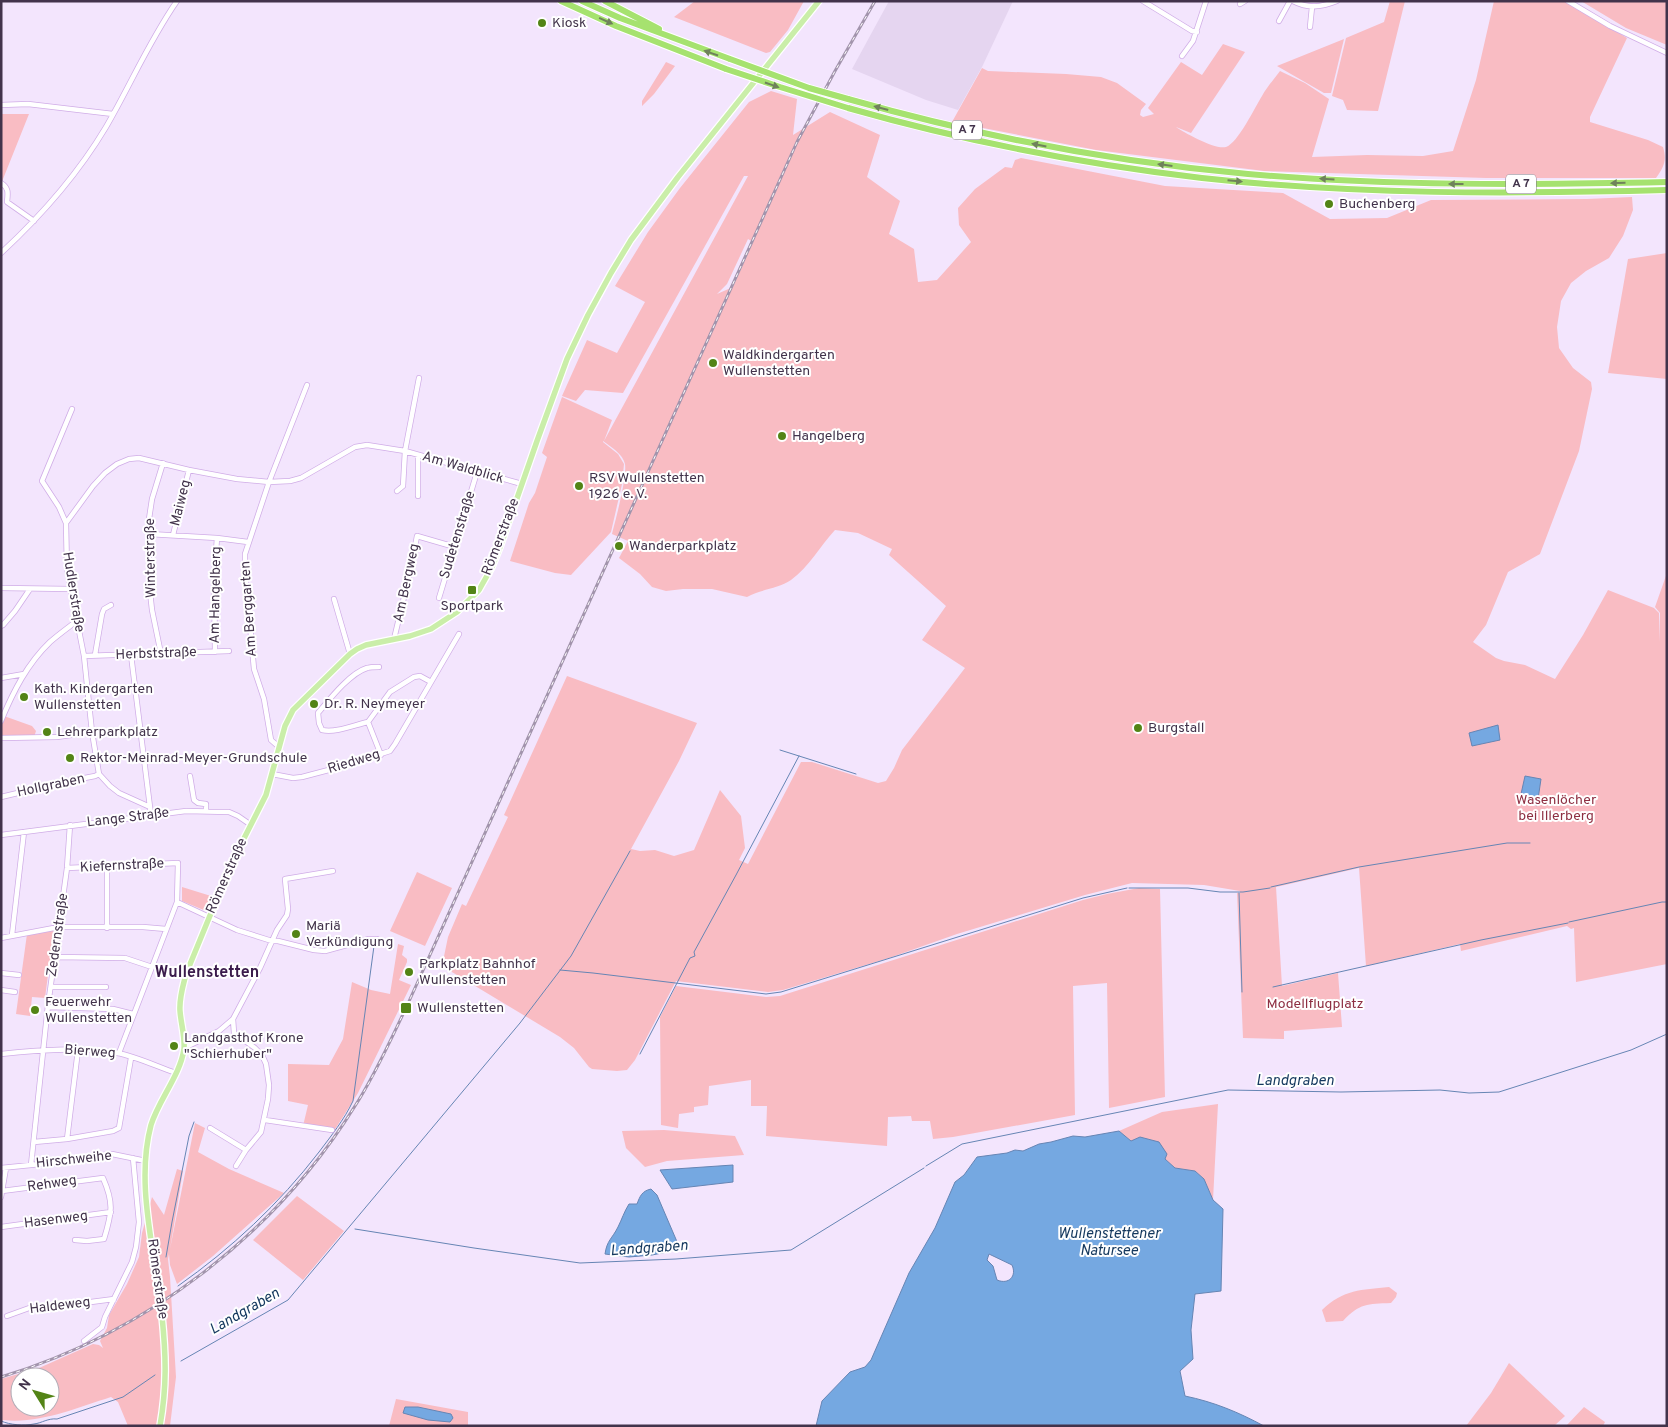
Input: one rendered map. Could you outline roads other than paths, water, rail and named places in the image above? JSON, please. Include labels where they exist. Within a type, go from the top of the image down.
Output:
[{"type":"highway","name":"A 7","points":[[561,1],[616,26],[780,88],[927,129],[987,143],[1086,162],[1212,179],[1307,187],[1376,190],[1548,192],[1667,190]]},
{"type":"highway","name":"A 7","points":[[582,1],[692,46],[809,88],[929,121],[989,135],[1102,156],[1248,174],[1366,181],[1535,184],[1667,182]]},
{"type":"highway","points":[[605,1],[692,46]]},
{"type":"main road","name":"Römerstraße","points":[[160,1426],[166,1380],[162,1316],[146,1196],[146,1161],[151,1125],[176,1073],[184,1048],[180,1007],[181,991],[186,974],[232,862],[266,795],[288,718],[293,710],[350,654],[366,645],[416,634],[435,626],[457,612],[479,590],[492,567],[500,547],[567,359],[611,272],[631,240],[678,177],[819,1]]},
{"type":"street","points":[[1,253],[34,221],[78,169],[113,114],[153,38],[177,1]]},
{"type":"street","points":[[1143,1],[1192,31],[1197,32]]},
{"type":"street","points":[[1182,56],[1197,32],[1206,1]]},
{"type":"street","points":[[1240,4],[1245,1]]},
{"type":"street","points":[[1279,21],[1292,1],[1300,5],[1312,7],[1323,6],[1337,1]]},
{"type":"street","points":[[1568,1],[1617,30],[1667,53]]},
{"type":"street","points":[[1310,27],[1312,7]]},
{"type":"street","points":[[1,104],[28,104],[113,114]]},
{"type":"street","points":[[1,183],[8,191],[7,202],[34,221]]},
{"type":"street","name":"Am Waldblick","points":[[397,491],[403,486],[405,451],[419,378]]},
{"type":"street","name":"Am Berggarten","points":[[279,747],[270,740],[264,699],[254,670],[245,554],[269,482],[307,385]]},
{"type":"street","points":[[66,523],[59,507],[42,481],[72,409]]},
{"type":"street","name":"Am Waldblick","points":[[269,482],[290,481],[301,478],[355,446],[367,445],[405,451],[522,484]]},
{"type":"street","points":[[418,455],[418,496]]},
{"type":"street","points":[[66,523],[105,473],[117,464],[139,458],[237,479],[269,482]]},
{"type":"street","name":"Winterstraße","points":[[161,654],[152,610],[149,583],[152,499],[163,463]]},
{"type":"street","name":"Maiweg","points":[[173,535],[189,470]]},
{"type":"street","name":"Sudetenstraße","points":[[439,598],[477,472]]},
{"type":"street","name":"Hudlerstraße","points":[[66,523],[66,556],[84,656],[92,732],[99,774]]},
{"type":"street","points":[[150,534],[248,542]]},
{"type":"street","name":"Am Bergweg","points":[[394,639],[417,536],[455,547]]},
{"type":"street","name":"Am Hangelberg","points":[[215,652],[214,578],[217,538]]},
{"type":"street","points":[[1,588],[71,589]]},
{"type":"street","points":[[1,626],[15,611],[30,589]]},
{"type":"street","points":[[334,599],[350,654]]},
{"type":"street","points":[[95,655],[102,614],[104,609],[111,606]]},
{"type":"street","points":[[1,721],[24,674],[50,643],[78,620]]},
{"type":"street","name":"Riedweg","points":[[272,774],[293,778],[302,777],[390,751],[459,634]]},
{"type":"street","name":"Herbststraße","points":[[84,656],[229,651]]},
{"type":"street","points":[[131,655],[151,815]]},
{"type":"street","points":[[379,667],[367,667],[351,678],[330,698],[318,713],[322,730],[326,731],[368,722],[390,692],[414,677],[420,676],[431,682]]},
{"type":"street","points":[[1,678],[24,674]]},
{"type":"street","points":[[368,722],[381,755]]},
{"type":"street","points":[[1,738],[72,736],[92,732]]},
{"type":"street","points":[[99,774],[119,793],[150,807]]},
{"type":"street","name":"Hollgraben","points":[[1,797],[99,774]]},
{"type":"street","points":[[190,776],[194,800],[198,803],[206,804],[206,810]]},
{"type":"street","name":"Lange Straße","points":[[1,835],[151,815],[206,810],[232,813],[251,825]]},
{"type":"street","name":"Zedernstraße","points":[[31,1165],[48,1007],[67,868],[70,825]]},
{"type":"street","points":[[12,935],[24,832]]},
{"type":"street","name":"Kiefernstraße","points":[[67,868],[178,863],[177,902]]},
{"type":"street","points":[[107,867],[107,928]]},
{"type":"street","points":[[184,1048],[219,1031],[233,1019],[260,968],[277,930],[287,916],[285,878],[334,871]]},
{"type":"street","points":[[119,1053],[177,902],[237,930],[272,941],[314,950],[325,951],[369,939],[377,939]]},
{"type":"street","points":[[1,938],[59,927],[143,927],[166,929]]},
{"type":"street","points":[[55,957],[125,958],[152,967]]},
{"type":"street","points":[[1,973],[19,975]]},
{"type":"street","points":[[51,987],[106,987]]},
{"type":"street","points":[[1,990],[16,992]]},
{"type":"street","points":[[48,1007],[112,1009],[133,1014]]},
{"type":"street","points":[[233,1019],[234,1033],[262,1055],[266,1064],[269,1085],[265,1120],[260,1135],[246,1150],[236,1166]]},
{"type":"street","name":"Bierweg","points":[[1,1054],[44,1050],[119,1053],[176,1073]]},
{"type":"street","points":[[68,1139],[78,1050]]},
{"type":"street","points":[[34,1142],[68,1139],[113,1131],[118,1128],[132,1058]]},
{"type":"street","points":[[265,1120],[332,1130]]},
{"type":"street","points":[[210,1128],[246,1150]]},
{"type":"street","name":"Hirschweihe","points":[[4,1168],[112,1154],[146,1161]]},
{"type":"street","points":[[84,1341],[102,1327],[132,1262],[139,1222],[133,1158]]},
{"type":"street","points":[[2,1194],[4,1168]]},
{"type":"street","name":"Rehweg","points":[[2,1194],[103,1178],[110,1194],[111,1212]]},
{"type":"street","points":[[75,1240],[104,1239],[111,1212]]},
{"type":"street","name":"Hasenweg","points":[[1,1227],[111,1212]]},
{"type":"street","name":"Haldeweg","points":[[7,1316],[32,1307],[114,1299]]},
{"type":"water","points":[[1498,725],[1500,740],[1472,746],[1469,733]]},
{"type":"water","points":[[1525,776],[1541,779],[1537,806],[1521,794]]},
{"type":"water","name":"Wullenstettener Natursee","points":[[1119,1131],[1131,1141],[1140,1137],[1159,1142],[1167,1154],[1165,1159],[1175,1168],[1195,1171],[1204,1179],[1213,1200],[1223,1209],[1221,1291],[1195,1294],[1191,1330],[1193,1359],[1180,1371],[1185,1396],[1226,1408],[1264,1426],[816,1426],[822,1401],[850,1372],[865,1367],[871,1360],[909,1273],[935,1228],[955,1182],[964,1175],[977,1157],[1007,1153],[1015,1150],[1023,1151],[1039,1144],[1073,1136],[1085,1137]],"holes":[[[989,1254],[1012,1265],[1013,1276],[1008,1280],[1001,1281],[997,1280],[993,1266],[987,1260]]]},
{"type":"water","points":[[733,1165],[733,1182],[672,1189],[660,1170]]},
{"type":"water","points":[[651,1189],[657,1195],[678,1244],[672,1251],[652,1255],[629,1257],[605,1254],[608,1242],[629,1204],[637,1204],[642,1194]]},
{"type":"water","points":[[405,1407],[418,1407],[451,1414],[453,1418],[450,1422],[428,1420],[403,1413]]},
{"type":"waterway","points":[[780,750],[856,774]]},
{"type":"waterway","points":[[640,1054],[690,958],[695,956],[694,952],[799,756]]},
{"type":"waterway","points":[[1271,887],[1359,867],[1507,843],[1530,843]]},
{"type":"waterway","points":[[181,1361],[288,1300],[520,1023],[571,956],[630,851]]},
{"type":"waterway","points":[[560,970],[766,994],[781,992],[1083,898],[1127,888]]},
{"type":"waterway","points":[[1129,888],[1188,888],[1220,892],[1243,892],[1270,888]]},
{"type":"waterway","points":[[1239,893],[1242,992]]},
{"type":"waterway","points":[[1569,922],[1667,902]]},
{"type":"waterway","points":[[1273,987],[1481,940],[1568,923]]},
{"type":"waterway","points":[[178,1286],[236,1241],[288,1190],[346,1115],[353,1101],[374,946]]},
{"type":"waterway","name":"Landgraben","points":[[926,1166],[962,1144],[1228,1090],[1341,1092],[1440,1090],[1469,1093],[1499,1092],[1631,1050],[1667,1034]]},
{"type":"waterway","points":[[166,1257],[189,1136],[194,1122]]},
{"type":"waterway","name":"Landgraben","points":[[355,1229],[580,1263],[676,1259],[791,1250],[924,1168]]},
{"type":"waterway","name":"Landgraben","points":[[1,1421],[26,1425],[57,1419],[123,1397],[155,1375]]},
{"type":"railway","points":[[1,1377],[55,1358],[106,1334],[156,1306],[202,1273],[246,1237],[286,1197],[323,1153],[355,1106],[376,1070],[406,1008],[797,142],[875,1]]},
{"type":"place","name":"Kiosk","points":[[542,23]]},
{"type":"place","name":"Buchenberg","points":[[1329,204]]},
{"type":"place","name":"Waldkindergarten Wullenstetten","points":[[713,363]]},
{"type":"place","name":"Hangelberg","points":[[782,436]]},
{"type":"place","name":"RSV Wullenstetten 1926 e. V.","points":[[579,486]]},
{"type":"place","name":"Wanderparkplatz","points":[[619,546]]},
{"type":"place","name":"Sportpark","points":[[472,590]]},
{"type":"place","name":"Kath. Kindergarten Wullenstetten","points":[[24,697]]},
{"type":"place","name":"Dr. R. Neymeyer","points":[[314,704]]},
{"type":"place","name":"Burgstall","points":[[1138,728]]},
{"type":"place","name":"Lehrerparkplatz","points":[[47,732]]},
{"type":"place","name":"Rektor-Meinrad-Meyer-Grundschule","points":[[70,758]]},
{"type":"place","name":"Mariä Verkündigung","points":[[296,934]]},
{"type":"place","name":"Parkplatz Bahnhof Wullenstetten","points":[[409,972]]},
{"type":"place","name":"Wullenstetten","points":[[406,1008]]},
{"type":"place","name":"Feuerwehr Wullenstetten","points":[[35,1010]]},
{"type":"place","name":"Landgasthof Krone \"Schierhuber\"","points":[[174,1046]]},
{"type":"district","name":"Wullenstetten","points":[[207,973]]},
{"type":"park label","name":"Wasenlöcher bei Illerberg","points":[[1556,808]]},
{"type":"park label","name":"Modellflugplatz","points":[[1315,1004]]}]
